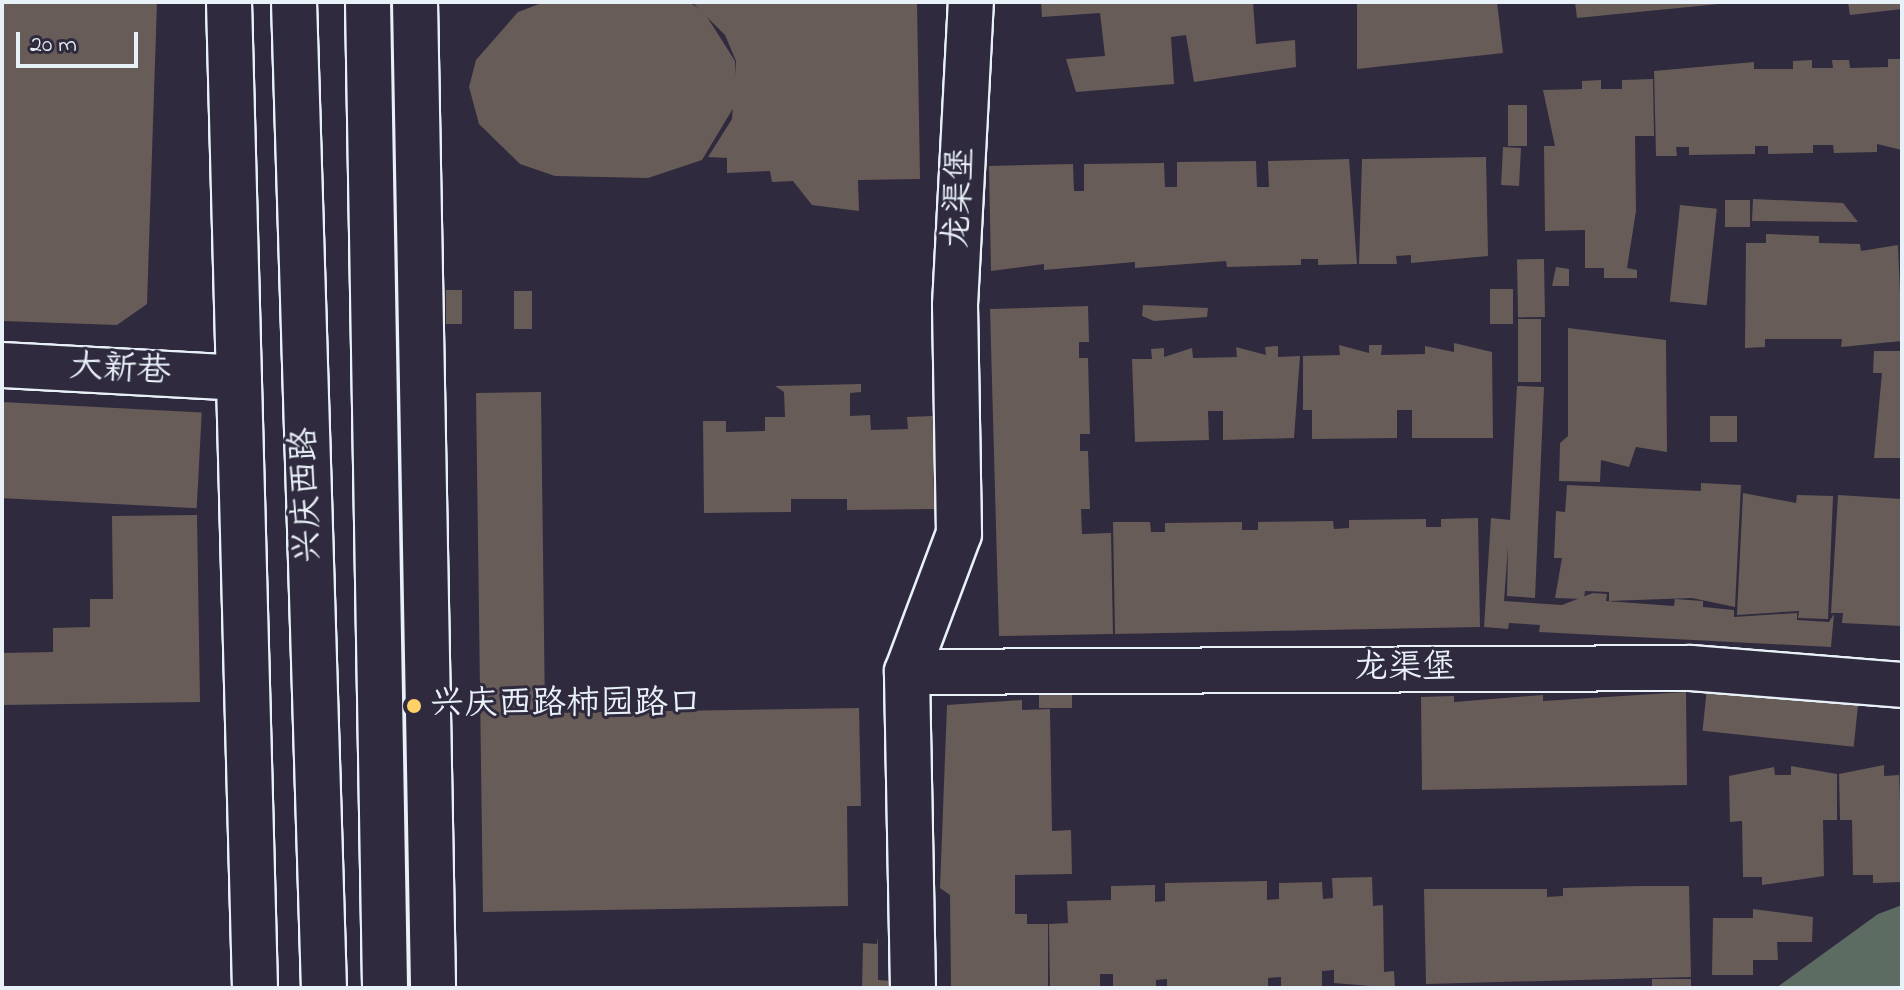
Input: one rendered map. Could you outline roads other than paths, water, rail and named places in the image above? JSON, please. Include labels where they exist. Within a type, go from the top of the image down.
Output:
[{"type":"street","points":[[229,2],[255,988]]},
{"type":"street","name":"兴庆西路","points":[[294,2],[324,988]]},
{"type":"street","name":"兴庆西路","points":[[368,2],[385,988]]},
{"type":"street","points":[[415,2],[433,988]]},
{"type":"street","name":"龙渠堡","points":[[913,988],[907,672],[959,534],[955,305],[971,2]]},
{"type":"street","name":"大新巷","points":[[2,365],[239,378]]},
{"type":"street","name":"龙渠堡","points":[[907,672],[1691,668],[1902,685]]},
{"type":"place","name":"兴庆西路柿园路口","points":[[414,706]]}]
